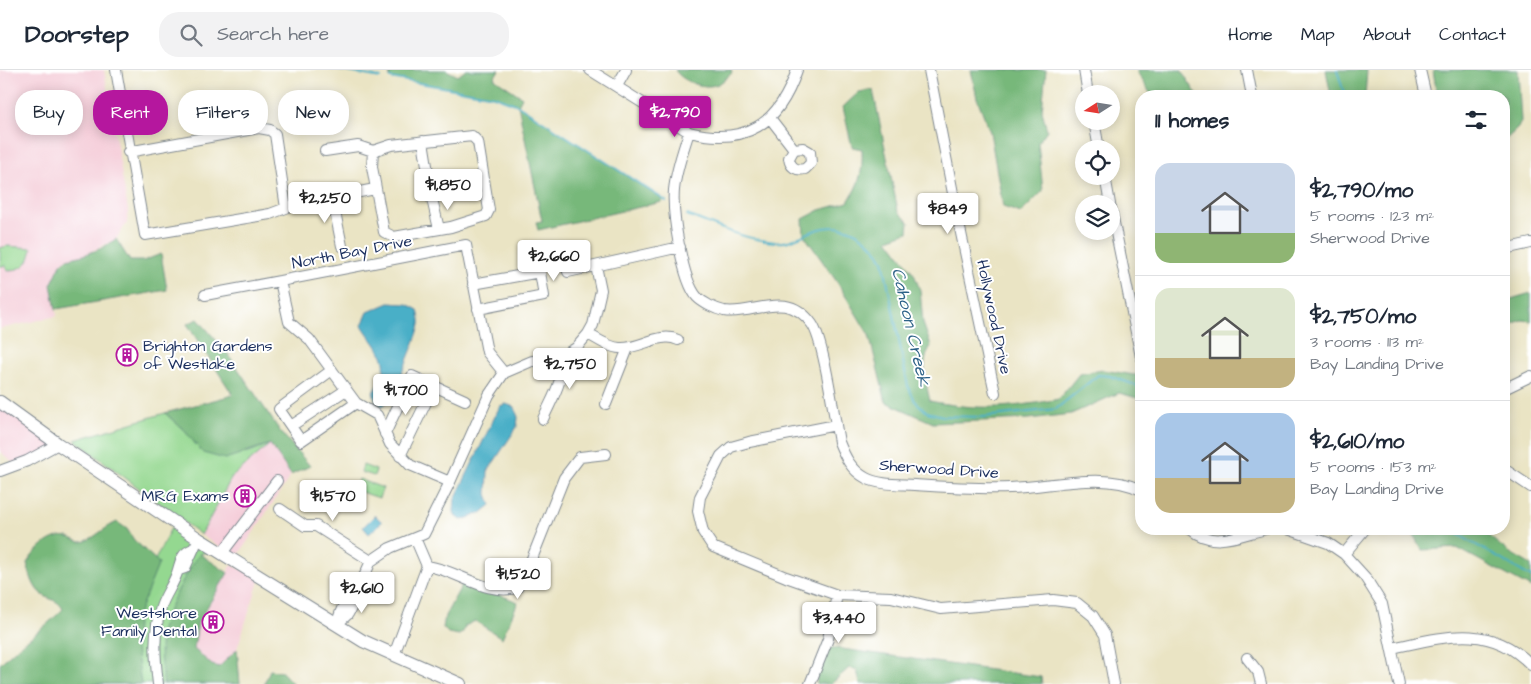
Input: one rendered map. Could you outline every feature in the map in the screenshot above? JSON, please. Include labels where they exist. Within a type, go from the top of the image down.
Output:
[{"type":"main road","points":[[0,402],[196,544],[222,553],[363,640],[460,684]]},
{"type":"street","points":[[116,70],[128,152],[145,235],[270,214],[286,208],[375,188]]},
{"type":"street","points":[[590,70],[689,132],[706,136],[725,136],[754,128],[770,118],[783,104],[797,70]]},
{"type":"street","points":[[617,86],[626,70]]},
{"type":"street","name":"Hollywood Drive","points":[[929,70],[958,220],[995,394]]},
{"type":"street","points":[[1084,70],[1086,85]]},
{"type":"street","points":[[1247,70],[1251,90]]},
{"type":"street","points":[[1420,70],[1425,90]]},
{"type":"street","points":[[770,118],[794,149]]},
{"type":"street","points":[[128,152],[259,128],[270,130],[275,134],[286,208]]},
{"type":"street","name":"Sherwood Drive","points":[[689,132],[674,190],[674,208],[680,247],[692,288],[698,297],[706,303],[723,311],[762,306],[787,307],[798,311],[813,325],[819,341],[844,456],[852,467],[867,478],[877,481],[974,488],[1118,481],[1135,488]]},
{"type":"street","points":[[324,151],[358,146],[373,151],[391,145],[472,136],[478,142],[489,210],[486,216],[439,229],[394,237],[384,232],[372,167],[373,151]]},
{"type":"street","points":[[422,141],[428,172]]},
{"type":"street","points":[[332,197],[342,246]]},
{"type":"street","points":[[432,199],[439,229]]},
{"type":"street","points":[[1117,240],[1135,327]]},
{"type":"street","points":[[1510,248],[1531,243]]},
{"type":"street","name":"North Bay Drive","points":[[450,482],[410,465],[400,456],[390,444],[377,415],[356,403],[309,339],[289,322],[280,281],[466,246],[473,284]]},
{"type":"street","points":[[568,272],[680,247]]},
{"type":"street","points":[[337,624],[346,598],[359,588],[371,561],[390,548],[424,534],[450,482],[488,395],[504,373],[532,361],[554,361],[576,348],[588,334],[593,325],[601,290],[596,266]]},
{"type":"street","points":[[478,309],[544,296],[540,272],[473,284],[478,309],[487,352],[504,373]]},
{"type":"street","points":[[205,295],[280,281]]},
{"type":"street","points":[[588,334],[618,348],[628,348],[664,338],[678,340]]},
{"type":"street","points":[[606,404],[628,348]]},
{"type":"street","points":[[543,419],[561,379],[563,371],[561,356]]},
{"type":"street","points":[[332,370],[279,410],[301,441],[356,403]]},
{"type":"street","points":[[385,434],[412,376],[465,400]]},
{"type":"street","points":[[1510,386],[1531,376]]},
{"type":"street","points":[[400,456],[434,386]]},
{"type":"street","points":[[291,426],[346,390]]},
{"type":"street","points":[[836,425],[731,447],[721,456],[712,470],[700,497],[698,511],[703,532],[713,547],[786,577],[837,594],[891,597],[941,609],[1053,600],[1077,603],[1094,616],[1105,635],[1114,684]]},
{"type":"street","points":[[0,471],[27,461],[58,444]]},
{"type":"street","points":[[427,566],[440,568],[486,587],[505,590],[517,588],[531,561],[564,478],[580,457],[606,454]]},
{"type":"street","points":[[1510,473],[1531,487]]},
{"type":"street","points":[[222,553],[277,481]]},
{"type":"street","points":[[280,509],[305,526],[316,526],[371,561]]},
{"type":"street","points":[[1198,535],[1218,540],[1240,535]]},
{"type":"street","points":[[1305,535],[1328,543],[1344,554],[1366,577],[1382,604],[1399,684]]},
{"type":"street","points":[[1344,554],[1360,535]]},
{"type":"street","points":[[394,655],[427,566],[415,538]]},
{"type":"street","points":[[158,684],[155,656],[157,624],[161,607],[178,570],[185,568],[191,560],[196,544]]},
{"type":"street","points":[[810,684],[828,639],[837,594]]},
{"type":"street","points":[[1392,648],[1456,634],[1477,637],[1509,648],[1531,665]]},
{"type":"street","points":[[1247,658],[1258,672],[1261,684]]},
{"type":"shaded area","points":[[0,70],[104,70],[107,90],[93,90],[93,135],[115,135],[128,210],[127,223],[116,239],[84,255],[67,259],[51,285],[57,316],[0,329]]},
{"type":"shaded area","points":[[0,405],[58,447],[18,468],[0,451]]},
{"type":"shaded area","points":[[270,444],[291,475],[236,559],[201,535],[232,477]]},
{"type":"shaded area","points":[[232,565],[260,578],[237,649],[219,668],[212,665],[194,649],[198,622]]},
{"type":"green space","points":[[389,70],[446,70],[458,76],[466,70],[499,70],[494,78],[522,97],[518,105],[494,96],[390,78]]},
{"type":"green space","points":[[675,70],[731,70],[732,73],[722,82],[704,86],[687,81]]},
{"type":"green space","points":[[971,70],[1046,70],[1042,111],[1047,130],[1038,143],[1043,191],[1021,213],[1003,207],[990,132],[977,98]]},
{"type":"green space","points":[[1136,70],[1181,70],[1194,90],[1148,90]]},
{"type":"green space","points":[[1326,70],[1367,70],[1365,90],[1330,90]]},
{"type":"green space","points":[[1433,70],[1518,70],[1521,121],[1518,128],[1510,135],[1510,90],[1436,90]]},
{"type":"green space","points":[[873,90],[898,211],[909,222],[908,232],[888,239],[914,274],[920,290],[923,323],[931,346],[925,366],[930,401],[964,406],[994,407],[1025,405],[1059,399],[1079,374],[1103,370],[1135,375],[1135,397],[1119,393],[1071,414],[1029,419],[933,423],[886,402],[869,335],[837,282],[804,235],[803,219],[820,210],[848,202],[858,183],[862,165],[862,149],[852,147],[843,107],[859,92]]},
{"type":"green space","points":[[518,105],[662,199],[662,202],[538,230],[536,222],[542,221]]},
{"type":"green space","points":[[116,239],[130,261],[143,261],[161,254],[167,290],[56,309],[51,285],[61,264],[67,259],[102,248]]},
{"type":"green space","points":[[7,246],[32,248],[28,262],[22,267],[8,271],[5,265],[0,267],[0,248]]},
{"type":"green space","points":[[1531,293],[1531,321],[1522,320],[1510,325],[1510,299]]},
{"type":"green space","points":[[198,319],[228,354],[280,431],[310,466],[291,475],[270,444],[225,459],[203,453],[184,430],[165,413],[233,395],[187,324]]},
{"type":"green space","points":[[165,413],[184,430],[203,453],[249,452],[270,444],[232,477],[201,535],[75,440]]},
{"type":"green space","points":[[363,465],[376,470],[374,476],[361,472]]},
{"type":"green space","points":[[359,479],[383,488],[379,498],[355,490]]},
{"type":"green space","points":[[117,522],[127,529],[134,540],[159,563],[137,617],[136,648],[141,684],[0,684],[0,664],[63,609],[37,589],[32,581],[27,563],[30,558],[50,540],[62,536],[84,542]]},
{"type":"green space","points":[[171,528],[209,551],[200,554],[166,684],[30,684],[139,592]]},
{"type":"green space","points":[[1413,535],[1487,535],[1507,551],[1531,565],[1531,588],[1457,548],[1422,550]]},
{"type":"green space","points":[[200,554],[228,573],[198,622],[194,649],[212,665],[219,667],[237,649],[240,684],[164,684],[160,653],[163,626],[183,580]]},
{"type":"green space","points":[[464,581],[480,592],[495,593],[518,602],[502,638],[475,621],[465,626],[463,632],[459,635],[448,633],[443,628],[445,616]]},
{"type":"green space","points":[[828,647],[1041,677],[1042,684],[860,684],[857,670],[849,668],[831,684],[817,684],[816,676]]},
{"type":"green space","points":[[270,670],[282,672],[293,684],[264,684]]},
{"type":"water","points":[[389,303],[407,304],[418,310],[420,323],[398,382],[383,406],[376,402],[373,392],[384,373],[384,364],[379,350],[362,325],[368,312]]},
{"type":"water","points":[[506,404],[514,407],[518,417],[517,427],[488,471],[487,494],[491,505],[481,513],[462,520],[456,517],[454,512],[455,499],[500,406]]},
{"type":"water","points":[[375,515],[382,522],[369,534],[363,527]]},
{"type":"waterway","name":"Cahoon Creek","points":[[338,70],[381,78]]},
{"type":"waterway","points":[[1337,70],[1343,90]]},
{"type":"waterway","name":"Cahoon Creek","points":[[390,78],[494,96],[518,105],[666,201]]},
{"type":"waterway","name":"Cahoon Creek","points":[[687,215],[731,232],[765,241],[786,242],[827,227],[846,229],[863,237],[883,260],[908,386],[915,401],[927,412],[943,416],[983,417],[1056,409],[1098,375],[1110,376],[1135,385]]},
{"type":"waterway","name":"Cahoon Creek","points":[[1459,535],[1531,577]]},
{"type":"place","name":"Brighton Gardens of Westlake","points":[[127,355]]},
{"type":"place","name":"MRG Exams","points":[[245,496]]},
{"type":"place","name":"Westshore Family Dental","points":[[213,622]]}]
